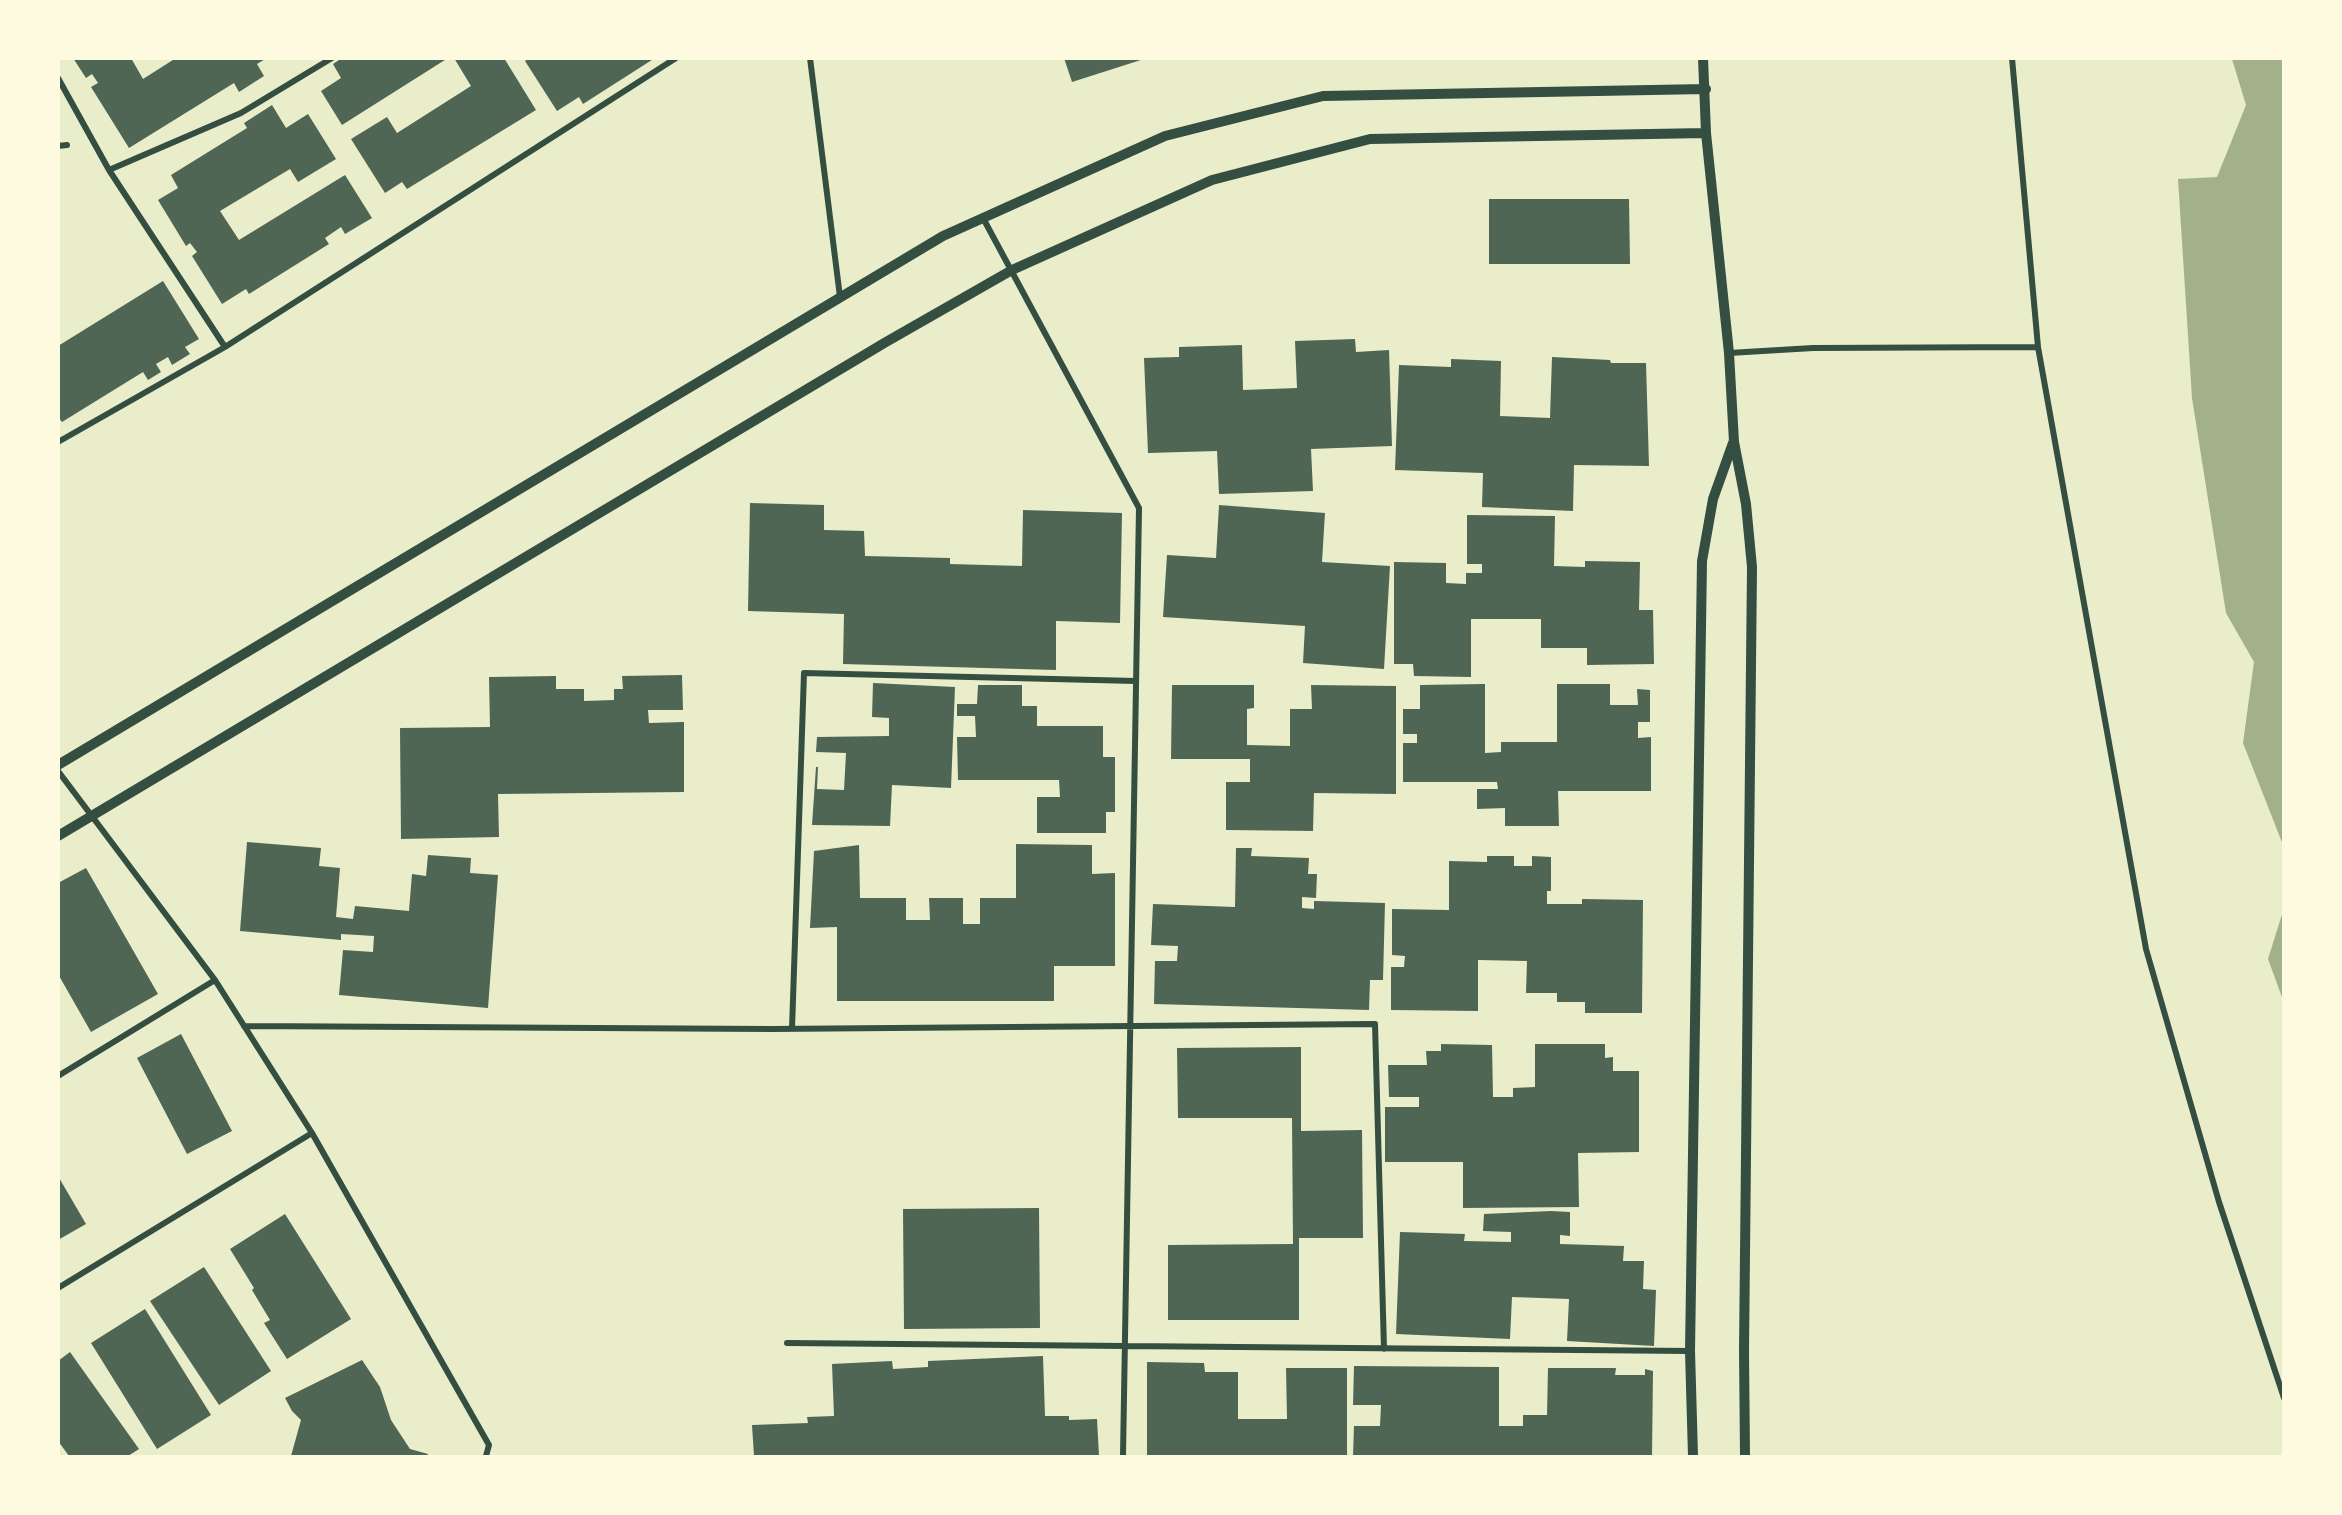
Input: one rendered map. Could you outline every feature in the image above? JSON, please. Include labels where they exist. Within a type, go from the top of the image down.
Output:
[{"type":"street","points":[[109,170],[241,113],[332,58]]},
{"type":"street","points":[[58,442],[225,347],[676,58]]},
{"type":"street","points":[[810,58],[840,298]]},
{"type":"street","points":[[1703,58],[1706,133],[1728,353],[1734,442],[1746,504],[1752,567],[1744,1351],[1745,1456]]},
{"type":"street","points":[[2012,58],[2038,347],[2146,950],[2218,1202],[2283,1398]]},
{"type":"street","points":[[58,78],[109,170],[225,347]]},
{"type":"street","points":[[58,765],[943,236],[1165,136],[1323,96],[1706,89]]},
{"type":"street","points":[[58,836],[876,348],[1012,270],[1212,180],[1370,139],[1706,133]]},
{"type":"street","points":[[58,146],[67,145]]},
{"type":"street","points":[[983,218],[1139,507],[1123,1456]]},
{"type":"street","points":[[1728,353],[1813,348],[2038,347]]},
{"type":"street","points":[[1693,1456],[1690,1351],[1702,561],[1713,499],[1734,442]]},
{"type":"street","points":[[792,1029],[804,673],[1136,681]]},
{"type":"street","points":[[58,771],[215,980],[312,1133],[489,1445],[486,1456]]},
{"type":"street","points":[[58,1076],[215,980]]},
{"type":"street","points":[[244,1026],[792,1029],[1375,1024],[1384,1349]]},
{"type":"street","points":[[58,1288],[312,1133]]},
{"type":"street","points":[[787,1343],[1125,1348],[1690,1351]]},
{"type":"shaded area","points":[[2232,59],[2283,59],[2283,845],[2243,743],[2254,662],[2226,613],[2192,398],[2178,179],[2217,177],[2246,105]]},
{"type":"shaded area","points":[[2283,911],[2283,1000],[2268,959]]},
{"type":"building","points":[[73,58],[131,58],[143,79],[176,58],[267,58],[257,64],[264,76],[239,92],[234,83],[129,148],[91,87],[98,83],[92,74],[86,78]]},
{"type":"building","points":[[342,58],[448,58],[342,125],[321,91],[341,78],[333,64]]},
{"type":"building","points":[[454,58],[504,58],[536,110],[407,189],[402,182],[385,193],[351,139],[387,117],[397,133],[471,86]]},
{"type":"building","points":[[529,58],[655,58],[583,104],[579,97],[557,111],[525,61]]},
{"type":"building","points":[[1064,58],[1144,58],[1144,59],[1072,82]]},
{"type":"building","points":[[272,105],[286,128],[308,114],[336,159],[298,182],[290,169],[220,211],[239,240],[345,175],[372,218],[345,234],[341,227],[325,238],[329,244],[249,294],[246,289],[222,304],[192,256],[197,252],[190,243],[186,246],[158,200],[178,188],[171,175],[247,128],[244,123]]},
{"type":"building","points":[[1489,199],[1629,199],[1630,264],[1489,264]]},
{"type":"building","points":[[163,281],[199,339],[185,347],[190,354],[172,365],[168,357],[156,364],[161,372],[148,380],[143,372],[62,422],[58,417],[58,346]]},
{"type":"building","points":[[1355,339],[1356,352],[1389,350],[1392,446],[1311,449],[1313,491],[1219,494],[1217,451],[1148,453],[1144,358],[1179,357],[1179,347],[1242,345],[1243,390],[1297,388],[1295,341]]},
{"type":"building","points":[[1552,357],[1610,360],[1611,363],[1646,363],[1649,466],[1574,465],[1573,511],[1482,507],[1483,473],[1395,470],[1399,365],[1451,367],[1451,359],[1501,361],[1500,416],[1550,418]]},
{"type":"building","points":[[750,503],[824,505],[824,530],[864,531],[865,556],[950,558],[950,564],[1022,566],[1023,510],[1122,513],[1120,623],[1056,621],[1056,670],[843,664],[844,614],[748,611]]},
{"type":"building","points":[[1219,505],[1325,513],[1322,562],[1390,566],[1384,669],[1303,663],[1305,626],[1163,617],[1167,555],[1216,558]]},
{"type":"building","points":[[1467,515],[1555,516],[1554,566],[1585,567],[1585,561],[1640,562],[1639,610],[1653,610],[1654,664],[1587,665],[1587,648],[1541,648],[1541,619],[1471,619],[1471,677],[1414,676],[1413,664],[1394,664],[1394,562],[1446,563],[1446,583],[1466,584],[1466,573],[1482,573],[1482,564],[1467,564]]},
{"type":"building","points":[[682,675],[683,710],[648,710],[649,723],[684,722],[684,792],[498,794],[499,837],[401,839],[400,728],[490,727],[489,677],[556,676],[556,689],[584,689],[584,701],[614,700],[614,689],[623,689],[622,676]]},
{"type":"building","points":[[873,683],[955,687],[951,788],[892,785],[890,826],[812,825],[816,767],[818,767],[817,789],[844,790],[846,753],[816,752],[817,737],[889,736],[889,718],[872,717]]},
{"type":"building","points":[[1485,684],[1485,753],[1501,752],[1501,742],[1557,742],[1557,684],[1610,684],[1610,705],[1638,705],[1637,689],[1650,690],[1650,722],[1638,722],[1638,738],[1651,737],[1651,791],[1558,791],[1559,826],[1505,826],[1505,808],[1477,809],[1477,789],[1498,789],[1497,782],[1403,782],[1403,743],[1417,743],[1417,734],[1403,734],[1403,709],[1420,709],[1420,685]]},
{"type":"building","points":[[978,685],[1022,685],[1022,706],[1037,706],[1037,726],[1103,726],[1103,757],[1115,757],[1115,812],[1106,812],[1106,833],[1037,833],[1037,797],[1060,797],[1059,780],[958,780],[957,737],[976,737],[975,716],[957,716],[957,704],[977,704]]},
{"type":"building","points":[[1172,685],[1254,685],[1254,708],[1247,709],[1247,745],[1290,746],[1290,709],[1312,709],[1311,685],[1396,686],[1396,794],[1314,793],[1313,831],[1226,830],[1226,782],[1250,782],[1250,759],[1171,759]]},
{"type":"building","points":[[247,842],[321,848],[319,866],[340,868],[336,917],[353,919],[355,906],[409,911],[412,874],[426,876],[428,855],[471,858],[470,873],[498,875],[488,1008],[339,995],[343,950],[373,952],[374,936],[341,934],[341,940],[240,931]]},
{"type":"building","points":[[1016,844],[1092,845],[1092,874],[1115,873],[1115,966],[1054,966],[1054,1001],[837,1001],[837,927],[810,928],[814,851],[859,845],[860,898],[906,898],[906,920],[930,920],[929,898],[963,898],[963,924],[980,924],[980,898],[1016,898]]},
{"type":"building","points":[[1236,848],[1252,848],[1251,856],[1309,858],[1308,874],[1317,874],[1316,898],[1302,897],[1302,908],[1314,909],[1314,901],[1385,903],[1383,980],[1370,980],[1369,1010],[1154,1004],[1155,961],[1177,961],[1178,946],[1151,945],[1153,904],[1235,907]]},
{"type":"building","points":[[1487,856],[1514,856],[1514,866],[1532,866],[1532,856],[1551,857],[1551,891],[1547,891],[1547,904],[1582,904],[1582,899],[1643,900],[1642,1013],[1585,1013],[1585,1002],[1557,1002],[1557,993],[1526,993],[1527,961],[1478,960],[1478,1011],[1391,1010],[1391,967],[1404,967],[1405,956],[1392,955],[1392,909],[1449,910],[1449,861],[1487,862]]},
{"type":"building","points":[[86,868],[158,994],[91,1032],[58,974],[58,883]]},
{"type":"building","points":[[181,1034],[232,1131],[187,1154],[137,1058]]},
{"type":"building","points":[[1441,1044],[1492,1045],[1493,1097],[1513,1097],[1513,1088],[1535,1087],[1535,1044],[1605,1044],[1605,1058],[1613,1057],[1613,1071],[1639,1071],[1639,1152],[1578,1153],[1579,1207],[1463,1208],[1463,1162],[1385,1162],[1385,1107],[1419,1107],[1419,1097],[1389,1097],[1388,1065],[1427,1065],[1426,1051],[1441,1051]]},
{"type":"building","points":[[1301,1047],[1301,1131],[1362,1130],[1363,1238],[1299,1238],[1299,1320],[1168,1320],[1168,1245],[1293,1244],[1292,1118],[1178,1118],[1177,1048]]},
{"type":"building","points":[[58,1176],[86,1224],[58,1240]]},
{"type":"building","points":[[1039,1208],[1040,1328],[904,1329],[903,1209]]},
{"type":"building","points":[[1570,1212],[1570,1236],[1560,1235],[1560,1244],[1624,1246],[1623,1261],[1644,1261],[1643,1289],[1656,1290],[1654,1346],[1567,1341],[1569,1299],[1512,1297],[1510,1339],[1396,1334],[1400,1232],[1465,1234],[1464,1241],[1511,1242],[1511,1232],[1483,1231],[1484,1214]]},
{"type":"building","points":[[285,1214],[351,1319],[287,1359],[264,1323],[270,1320],[230,1249]]},
{"type":"building","points":[[204,1267],[271,1371],[219,1405],[150,1301]]},
{"type":"building","points":[[145,1309],[211,1415],[157,1449],[91,1343]]},
{"type":"building","points":[[70,1352],[139,1449],[128,1456],[69,1456],[58,1441],[58,1361]]},
{"type":"building","points":[[1043,1356],[1045,1416],[1069,1416],[1069,1420],[1097,1419],[1099,1456],[754,1456],[752,1425],[808,1423],[807,1417],[834,1416],[832,1364],[892,1361],[893,1369],[928,1367],[928,1361]]},
{"type":"building","points":[[362,1360],[380,1387],[391,1420],[410,1449],[428,1454],[427,1456],[291,1456],[301,1420],[292,1411],[285,1398]]},
{"type":"building","points":[[1147,1362],[1204,1363],[1205,1372],[1238,1372],[1238,1419],[1287,1419],[1286,1368],[1347,1368],[1347,1456],[1147,1456]]},
{"type":"building","points":[[1354,1366],[1499,1367],[1499,1426],[1523,1426],[1523,1415],[1547,1415],[1548,1368],[1616,1368],[1615,1375],[1645,1375],[1645,1369],[1653,1371],[1652,1456],[1353,1456],[1354,1426],[1380,1426],[1381,1405],[1353,1405]]}]
